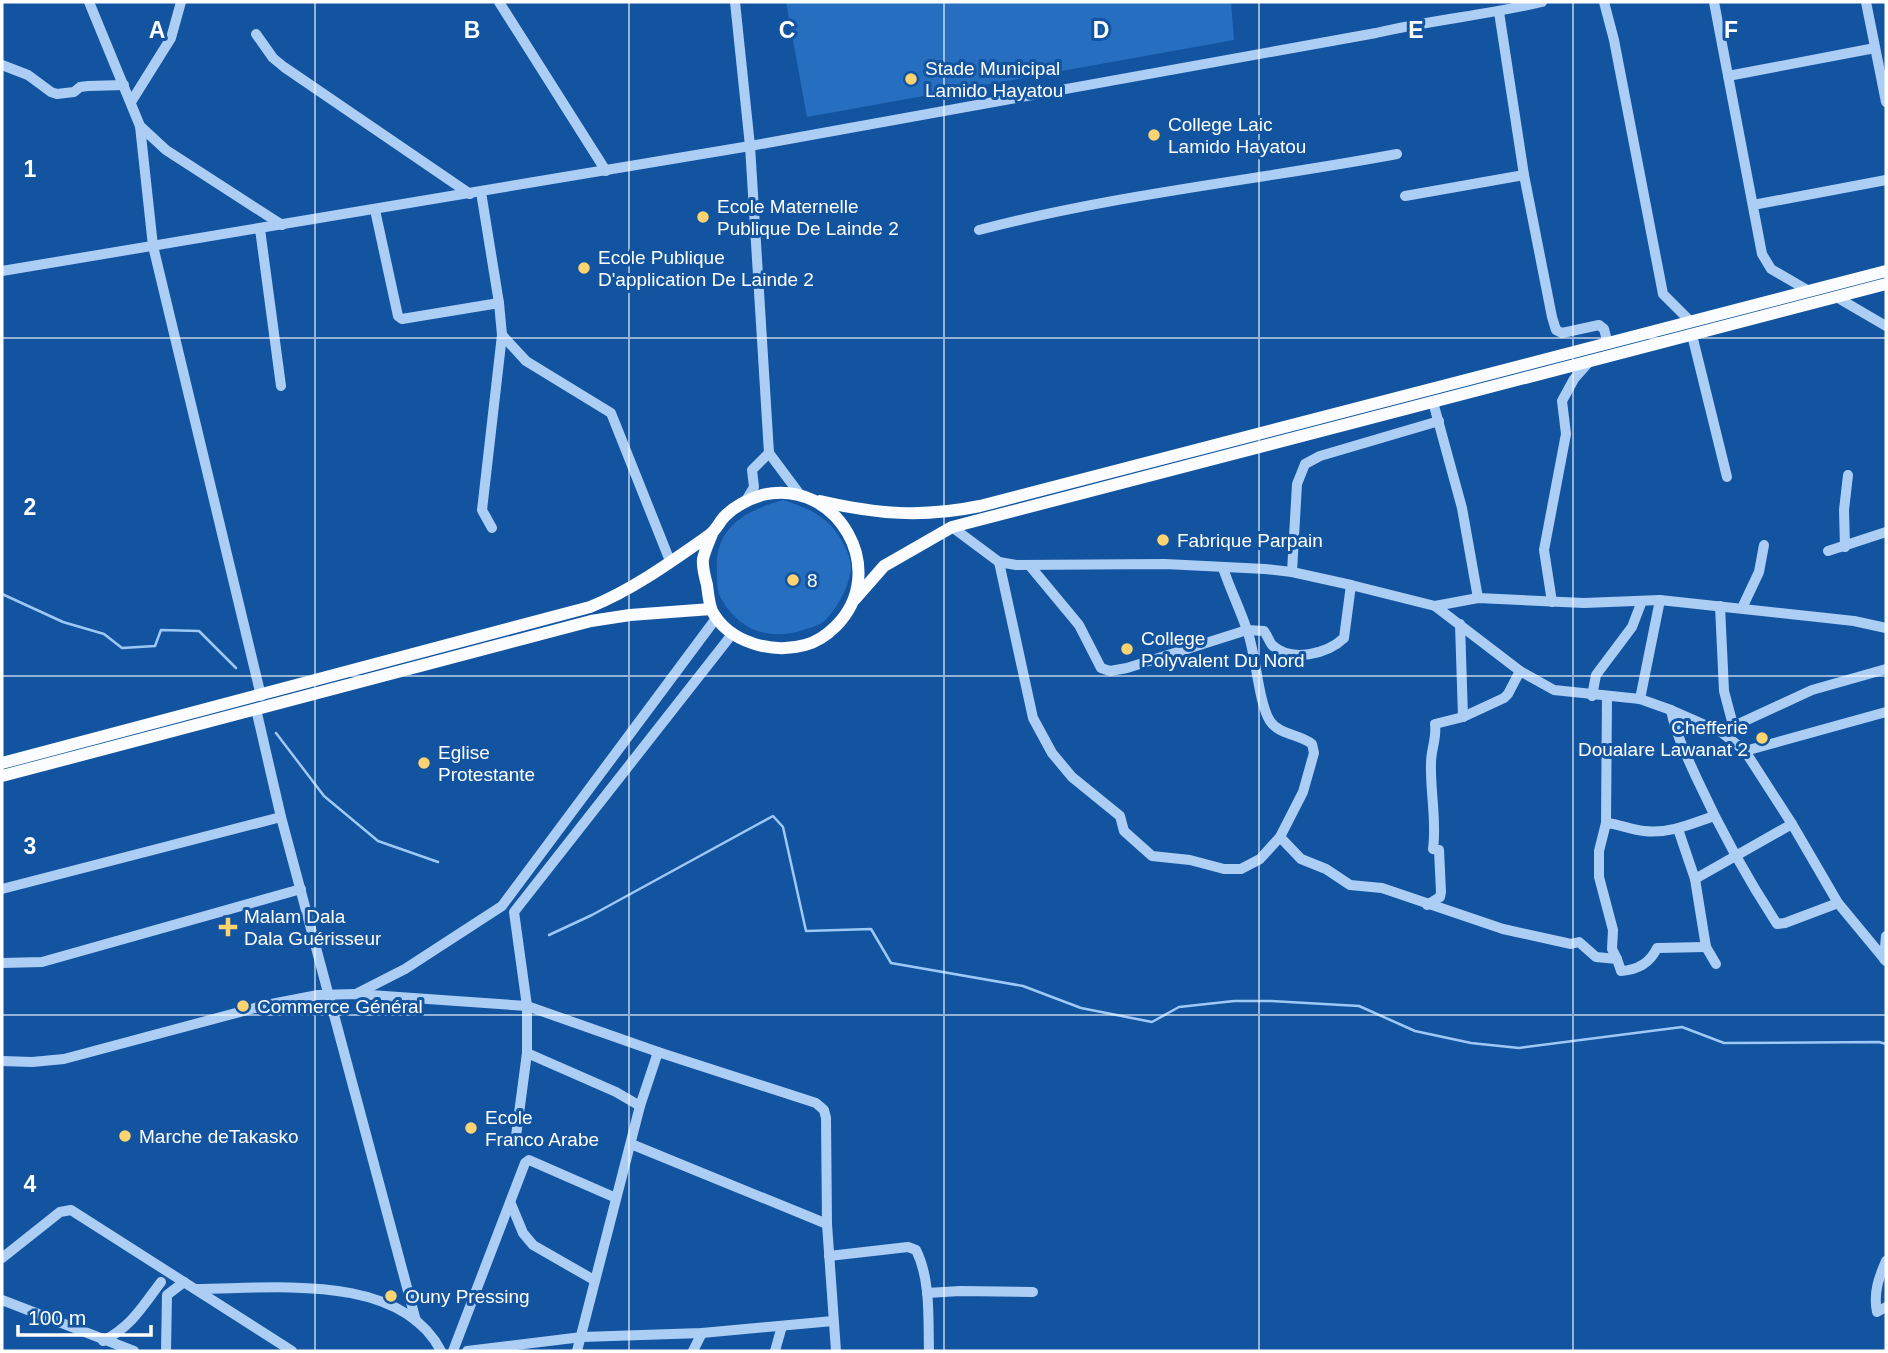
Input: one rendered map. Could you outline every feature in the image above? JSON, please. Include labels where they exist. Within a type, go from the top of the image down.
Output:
[{"type":"main road","points":[[1886,271],[947,513],[882,513],[804,497],[772,494],[745,502],[726,515],[712,534],[702,561],[714,613],[733,633],[759,647],[789,649],[809,644],[828,634],[844,618],[854,599],[884,566],[952,527],[1886,284]]},
{"type":"main road","points":[[804,497],[834,514],[852,539],[859,569],[854,599]]},
{"type":"main road","points":[[2,763],[590,607],[625,591],[712,534]]},
{"type":"main road","points":[[2,776],[591,621],[630,615],[714,613]]},
{"type":"street","points":[[89,2],[139,126],[153,246],[261,696]]},
{"type":"street","points":[[131,102],[171,38],[181,2]]},
{"type":"street","points":[[499,2],[606,171]]},
{"type":"street","points":[[735,2],[750,146],[769,453],[804,497]]},
{"type":"street","points":[[2,271],[750,146],[1420,23],[1499,12],[1542,2]]},
{"type":"street","points":[[1604,2],[1614,40],[1663,294],[1690,321]]},
{"type":"street","points":[[1714,2],[1762,254],[1771,269],[1810,292]]},
{"type":"street","points":[[1866,2],[1886,100]]},
{"type":"street","points":[[1499,12],[1524,175],[1556,330],[1562,333],[1599,325],[1604,329],[1608,344]]},
{"type":"street","points":[[256,34],[284,67],[470,194]]},
{"type":"street","points":[[1728,76],[1875,48]]},
{"type":"street","points":[[2,65],[28,75],[57,94],[74,92],[80,87],[124,85]]},
{"type":"street","points":[[139,126],[166,149],[282,225]]},
{"type":"street","points":[[979,230],[1053,211],[1397,154]]},
{"type":"street","points":[[1405,196],[1524,175]]},
{"type":"street","points":[[1753,205],[1886,180]]},
{"type":"street","points":[[481,192],[502,335],[482,510],[492,528]]},
{"type":"street","points":[[375,210],[398,316],[402,319],[499,303]]},
{"type":"street","points":[[260,229],[281,386]]},
{"type":"street","points":[[1838,298],[1886,326]]},
{"type":"street","points":[[502,335],[526,361],[611,413],[670,561]]},
{"type":"street","points":[[1692,335],[1727,477]]},
{"type":"street","points":[[1552,602],[1544,550],[1566,434],[1562,401],[1574,379],[1589,362]]},
{"type":"street","points":[[1433,402],[1462,508],[1478,598]]},
{"type":"street","points":[[1292,572],[1297,484],[1305,464],[1320,456],[1438,421]]},
{"type":"street","points":[[745,502],[754,487],[752,470],[769,453]]},
{"type":"street","points":[[1845,547],[1844,510],[1848,475]]},
{"type":"street","points":[[952,527],[999,562],[1030,566],[1165,564],[1292,572],[1435,606],[1520,671],[1554,690],[1640,699],[1721,732],[1745,751],[1838,903],[1885,960]]},
{"type":"street","points":[[1828,551],[1886,532]]},
{"type":"street","points":[[1742,608],[1759,572],[1764,545]]},
{"type":"street","points":[[999,562],[1033,718],[1052,752],[1072,777],[1120,816],[1124,831],[1152,856],[1190,860],[1224,869],[1241,869],[1250,865],[1280,838],[1303,792],[1314,753],[1312,744],[1306,739],[1283,731],[1270,721],[1247,630],[1223,568]]},
{"type":"street","points":[[1030,566],[1079,625],[1101,668],[1110,671],[1247,630],[1264,631],[1275,647],[1302,655],[1333,648],[1344,638],[1351,585]]},
{"type":"street","points":[[1435,606],[1478,598],[1552,602],[1660,600],[1854,621],[1886,628]]},
{"type":"street","points":[[1640,699],[1660,600]]},
{"type":"street","points":[[1592,696],[1596,675],[1632,627],[1642,601]]},
{"type":"street","points":[[1720,606],[1724,691],[1733,725]]},
{"type":"street","points":[[356,994],[405,969],[502,906],[714,613]]},
{"type":"street","points":[[1460,624],[1463,717]]},
{"type":"street","points":[[516,1136],[527,1053],[527,1006],[514,912],[733,633]]},
{"type":"street","points":[[1721,732],[1812,690],[1886,669]]},
{"type":"street","points":[[1427,905],[1440,897],[1441,892],[1439,850],[1433,849],[1435,833],[1431,761],[1437,735],[1435,724],[1463,717],[1504,698],[1520,671]]},
{"type":"street","points":[[1607,697],[1606,823],[1599,851],[1599,877],[1613,930],[1612,949],[1619,969],[1625,971],[1651,960],[1657,948],[1706,947]]},
{"type":"street","points":[[256,709],[282,817],[416,1321]]},
{"type":"street","points":[[1671,710],[1675,729],[1714,816],[1734,856],[1777,924],[1838,903]]},
{"type":"street","points":[[1745,751],[1886,712]]},
{"type":"street","points":[[1606,823],[1616,823],[1645,832],[1678,829],[1714,816]]},
{"type":"street","points":[[2,889],[282,817]]},
{"type":"street","points":[[1695,879],[1792,824]]},
{"type":"street","points":[[1678,829],[1695,879],[1706,947],[1716,964]]},
{"type":"street","points":[[1280,838],[1301,859],[1326,869],[1350,885],[1382,888],[1503,929],[1571,944],[1578,942],[1596,957],[1617,959]]},
{"type":"street","points":[[2,964],[42,962],[301,889]]},
{"type":"street","points":[[1885,960],[1886,936]]},
{"type":"street","points":[[2,1061],[64,1059],[267,1005],[329,995],[356,994],[527,1006],[816,1103],[824,1110],[827,1134],[827,1224],[835,1351]]},
{"type":"street","points":[[577,1351],[640,1106],[658,1052]]},
{"type":"street","points":[[527,1053],[640,1106]]},
{"type":"street","points":[[631,1144],[827,1224]]},
{"type":"street","points":[[453,1351],[511,1204],[522,1168],[529,1160],[616,1198]]},
{"type":"street","points":[[511,1204],[523,1233],[533,1245],[594,1280]]},
{"type":"street","points":[[2,1258],[65,1210],[71,1210],[292,1351]]},
{"type":"street","points":[[829,1256],[908,1247],[916,1250],[922,1262],[927,1293],[929,1351]]},
{"type":"street","points":[[152,1261],[167,1295],[166,1351]]},
{"type":"street","points":[[1886,1261],[1878,1281],[1875,1303],[1877,1312],[1886,1307]]},
{"type":"street","points":[[103,1341],[121,1332],[129,1324],[161,1282]]},
{"type":"street","points":[[167,1295],[184,1282]]},
{"type":"street","points":[[195,1289],[321,1289],[382,1302],[416,1321],[434,1336],[441,1351]]},
{"type":"street","points":[[927,1293],[1033,1292]]},
{"type":"street","points":[[2,1300],[134,1351]]},
{"type":"street","points":[[467,1351],[582,1337],[702,1332],[833,1321]]},
{"type":"street","points":[[775,1351],[782,1326]]},
{"type":"street","points":[[693,1351],[702,1332]]},
{"type":"shaded area","name":"Stade Municipal Lamido Hayatou","points":[[786,2],[1231,2],[1234,40],[807,117]]},
{"type":"shaded area","points":[[783,500],[817,514],[828,523],[842,541],[851,566],[842,597],[823,622],[791,633],[768,634],[747,626],[729,611],[717,585],[717,555],[721,542],[735,523],[757,509]]},
{"type":"waterway","points":[[2,594],[63,622],[104,634],[122,648],[155,646],[161,630],[199,631],[236,668]]},
{"type":"waterway","points":[[276,733],[324,796],[378,841],[438,862]]},
{"type":"waterway","points":[[549,935],[592,915],[773,816],[783,827],[806,931],[871,929],[891,963],[1023,986],[1081,1008],[1152,1022],[1179,1007],[1234,1001],[1359,1006],[1415,1031],[1471,1043],[1519,1048],[1682,1027],[1724,1043],[1886,1044]]},
{"type":"place","name":"Stade Municipal Lamido Hayatou","points":[[911,79]]},
{"type":"place","name":"College Laic Lamido Hayatou","points":[[1154,135]]},
{"type":"place","name":"Ecole Maternelle Publique De Lainde 2","points":[[703,217]]},
{"type":"place","name":"Ecole Publique D'application De Lainde 2","points":[[584,268]]},
{"type":"place","name":"Fabrique Parpain","points":[[1163,540]]},
{"type":"place","name":"8","points":[[793,580]]},
{"type":"place","name":"College Polyvalent Du Nord","points":[[1127,649]]},
{"type":"place","name":"Chefferie Doualare Lawanat 2","points":[[1762,738]]},
{"type":"place","name":"Eglise Protestante","points":[[424,763]]},
{"type":"place","name":"Malam Dala Dala Guérisseur","points":[[228,927]]},
{"type":"place","name":"Commerce Général","points":[[243,1006]]},
{"type":"place","name":"Ecole Franco Arabe","points":[[471,1128]]},
{"type":"place","name":"Marche deTakasko","points":[[125,1136]]},
{"type":"place","name":"Ouny Pressing","points":[[391,1296]]}]
